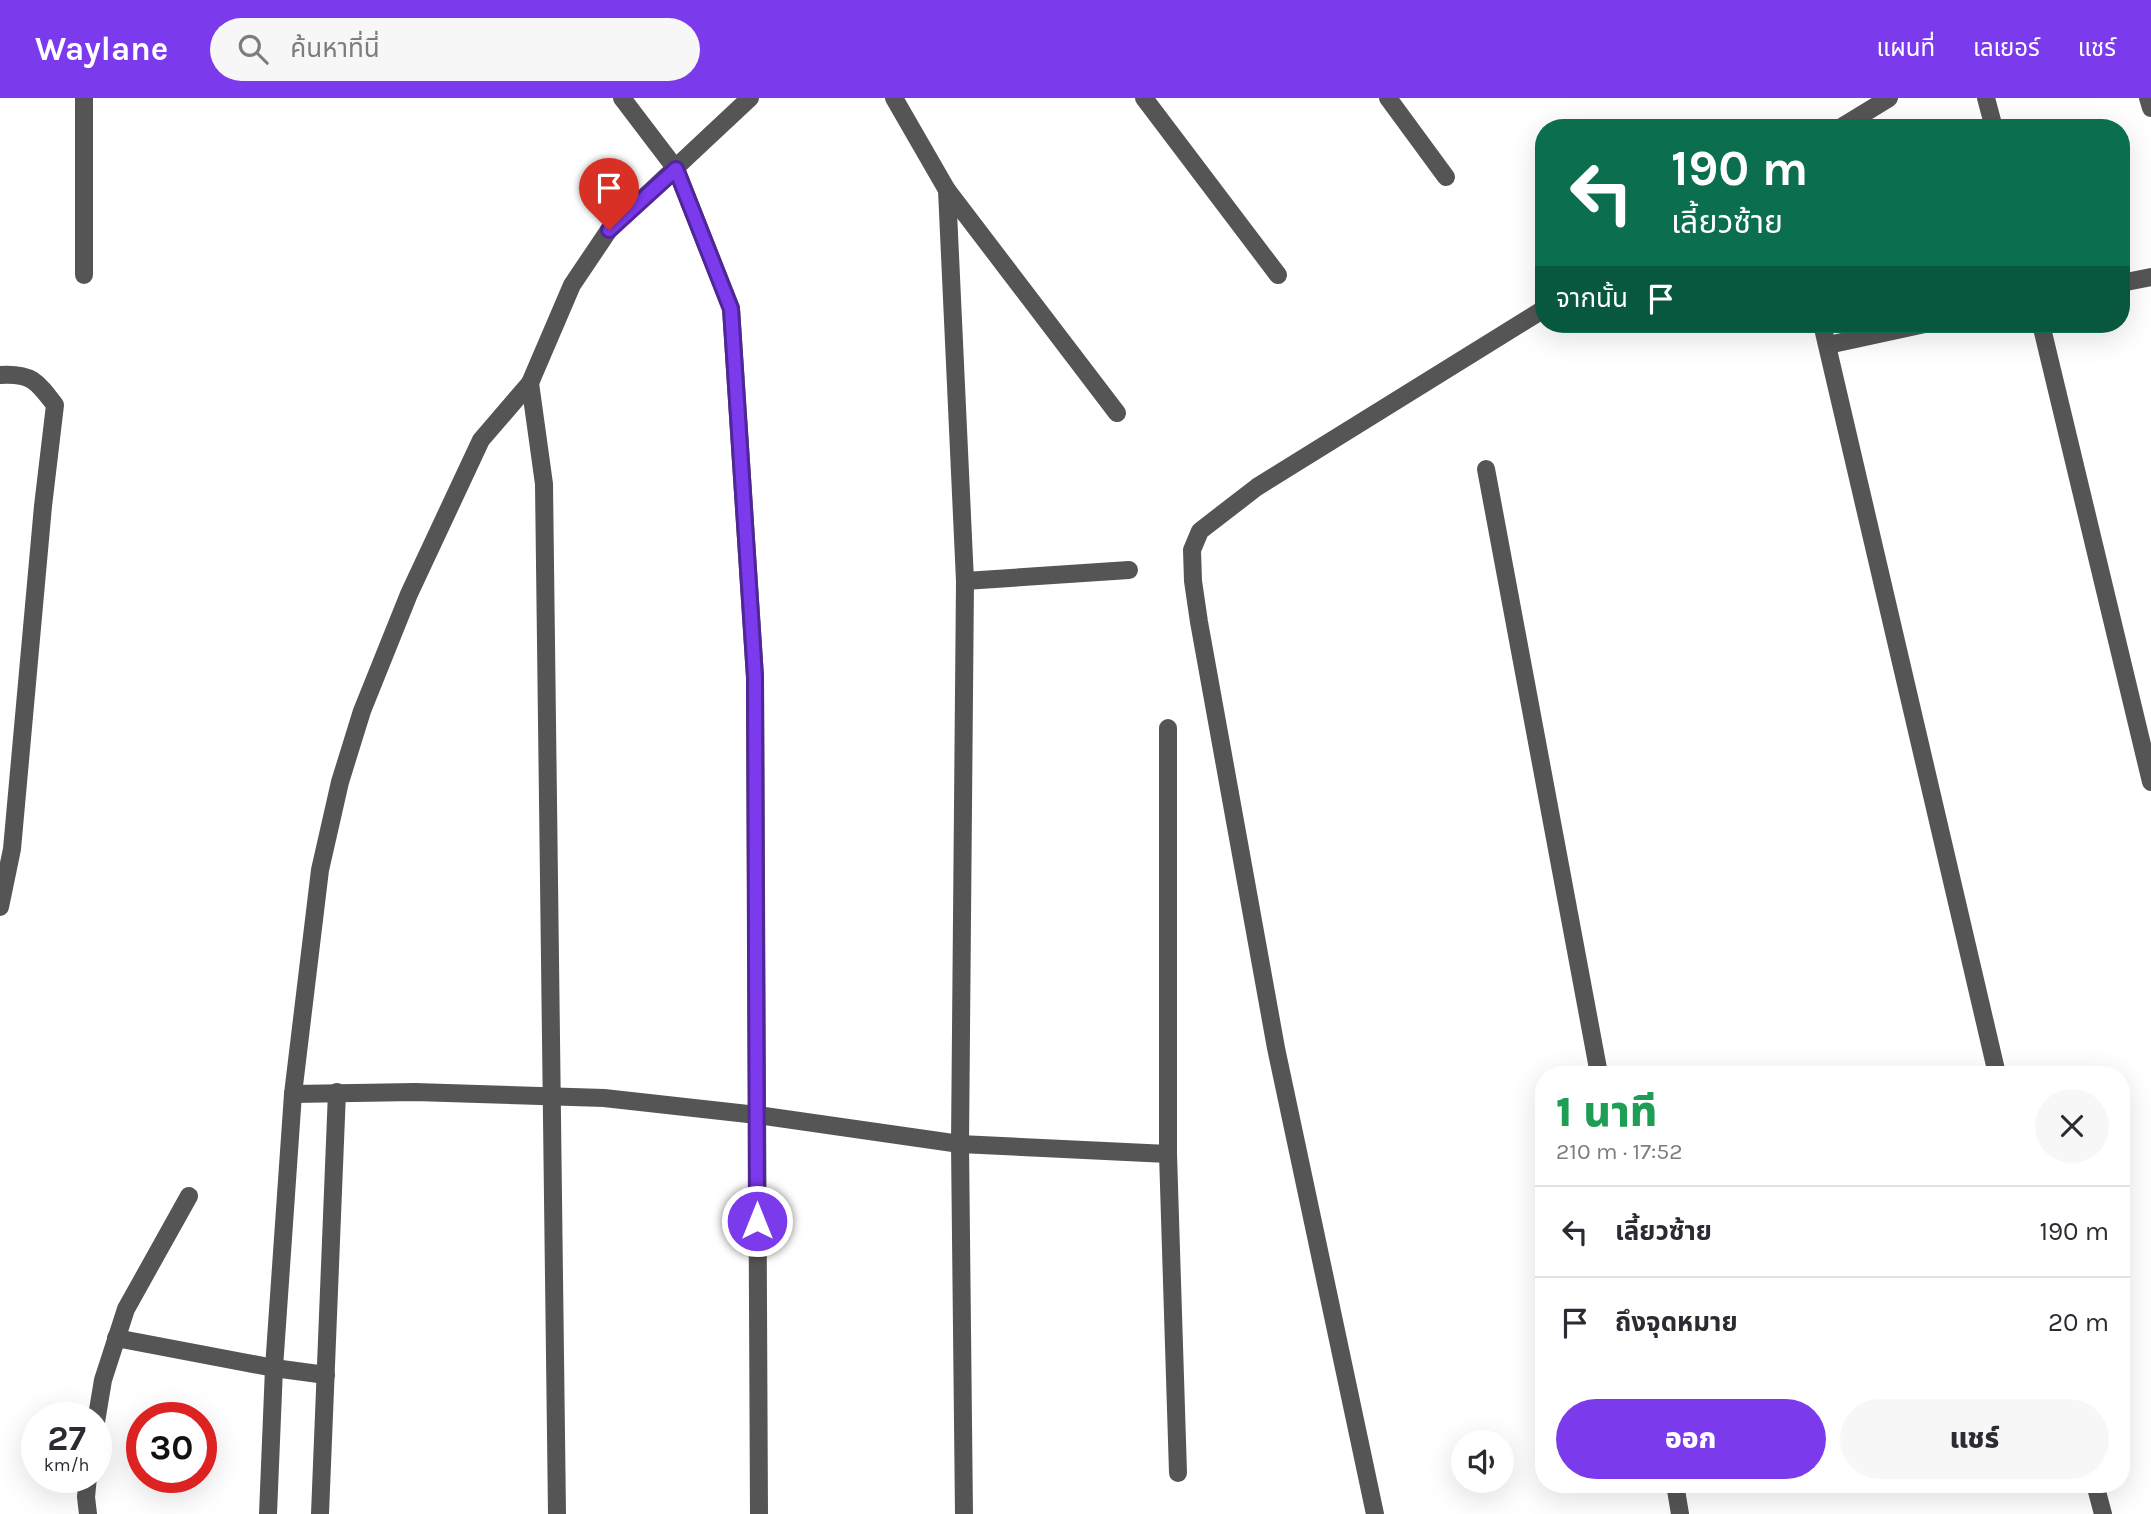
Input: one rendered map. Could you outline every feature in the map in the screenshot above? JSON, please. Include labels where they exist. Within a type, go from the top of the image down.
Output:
[{"type":"street","points":[[84,98],[84,275]]},
{"type":"street","points":[[622,98],[676,169],[731,309],[755,677],[759,1514]]},
{"type":"street","points":[[268,1514],[274,1368],[293,1094],[320,870],[340,782],[362,712],[409,594],[481,440],[530,383],[572,285],[609,230],[750,98]]},
{"type":"street","points":[[894,98],[947,190],[1117,413]]},
{"type":"street","points":[[1144,98],[1278,275]]},
{"type":"street","points":[[1388,98],[1446,177]]},
{"type":"street","points":[[1855,119],[1889,98]]},
{"type":"street","points":[[1986,98],[1992,119]]},
{"type":"street","points":[[2148,98],[2151,108]]},
{"type":"street","points":[[947,190],[965,580],[960,1144],[964,1514]]},
{"type":"street","points":[[2130,281],[2151,277]]},
{"type":"street","points":[[1375,1514],[1276,1048],[1199,622],[1192,550],[1200,531],[1257,486],[1535,315]]},
{"type":"street","points":[[1825,333],[1995,1066]]},
{"type":"street","points":[[1828,345],[1883,333]]},
{"type":"street","points":[[2043,333],[2151,782]]},
{"type":"street","points":[[0,375],[18,374],[39,384],[55,405],[43,506],[12,849],[0,907]]},
{"type":"street","points":[[530,383],[544,484],[558,1514]]},
{"type":"street","points":[[1486,469],[1597,1066]]},
{"type":"street","points":[[965,580],[1129,570]]},
{"type":"street","points":[[1168,728],[1167,1153],[1178,1473]]},
{"type":"street","points":[[293,1094],[337,1092],[604,1097],[757,1115],[960,1144],[1167,1153]]},
{"type":"street","points":[[320,1514],[337,1092]]},
{"type":"street","points":[[99,1402],[103,1380],[126,1309],[189,1196]]},
{"type":"street","points":[[116,1338],[274,1368],[326,1375]]},
{"type":"street","points":[[86,1493],[88,1514]]},
{"type":"street","points":[[1676,1493],[1680,1514]]},
{"type":"street","points":[[2097,1493],[2103,1514]]},
{"type":"route","points":[[609,230],[676,169],[731,309],[755,677],[757,1221]]}]
